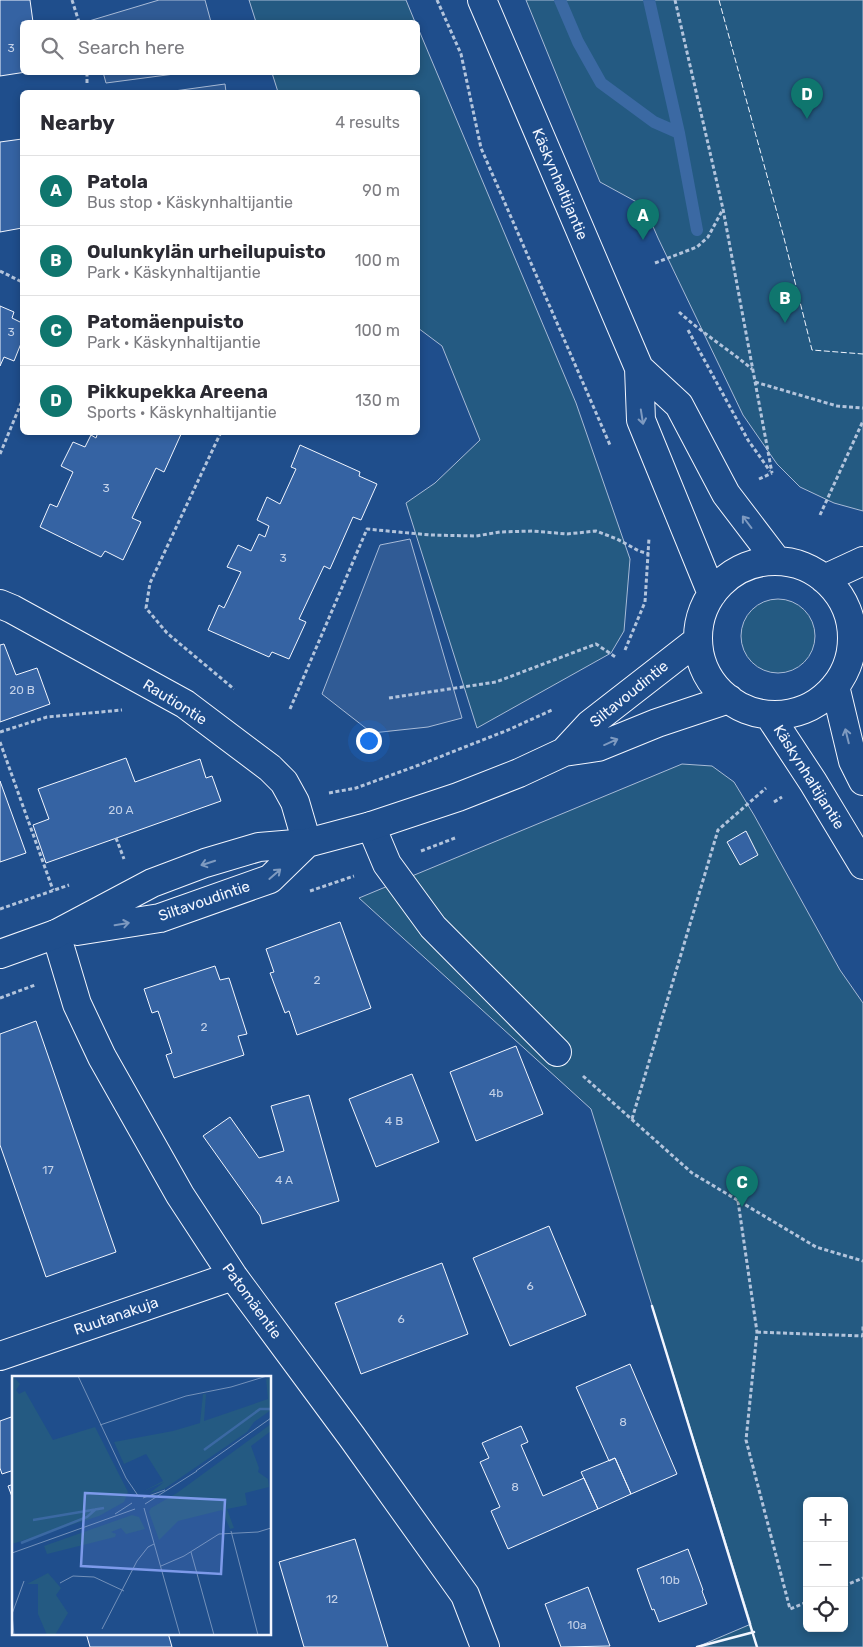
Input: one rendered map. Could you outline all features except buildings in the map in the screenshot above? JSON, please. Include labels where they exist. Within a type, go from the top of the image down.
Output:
[{"type":"main road","name":"Käskynhaltijantie","points":[[482,0],[639,368],[641,420],[712,594]]},
{"type":"main road","name":"Käskynhaltijantie","points":[[639,368],[679,405],[726,494],[777,561]]},
{"type":"main road","points":[[777,561],[802,566],[824,579],[834,589],[857,626],[848,661],[843,674],[835,686],[824,697],[810,706],[798,712],[784,715],[769,715],[748,711],[729,700],[715,687],[706,673],[699,653],[698,640],[701,616],[712,594],[728,577],[738,570],[763,562],[777,561]]},
{"type":"main road","points":[[824,579],[863,561]]},
{"type":"main road","name":"Rautiontie","points":[[0,604],[98,655],[185,704],[270,768],[284,782],[295,802],[307,843]]},
{"type":"main road","name":"Siltavoudintie","points":[[564,752],[590,724],[698,640]]},
{"type":"main road","points":[[835,686],[853,761],[863,781]]},
{"type":"main road","name":"Siltavoudintie","points":[[0,954],[56,934],[152,883],[205,864],[259,847],[307,843],[370,826],[458,797],[519,773],[564,752],[598,748],[657,723],[729,700]]},
{"type":"main road","name":"Käskynhaltijantie","points":[[769,715],[813,782],[863,865]]},
{"type":"main road","points":[[370,826],[387,864],[433,927],[557,1052]]},
{"type":"main road","name":"Siltavoudintie","points":[[56,934],[160,918],[270,879],[307,843]]},
{"type":"main road","name":"Patomäentie","points":[[56,934],[77,1004],[102,1057],[180,1196],[233,1276],[465,1594],[485,1647]]},
{"type":"main road","name":"Ruutanakuja","points":[[0,1356],[233,1276]]},
{"type":"path","points":[[72,0],[78,20]]},
{"type":"path","points":[[437,0],[461,54],[481,148],[613,451]]},
{"type":"path","points":[[675,0],[723,209],[772,473],[748,440],[688,330]]},
{"type":"path","points":[[87,75],[87,83]]},
{"type":"path","points":[[655,263],[697,247],[708,237],[723,209]]},
{"type":"path","points":[[0,271],[20,281]]},
{"type":"path","points":[[679,312],[700,332],[728,349],[753,370]]},
{"type":"path","points":[[755,382],[837,406],[863,408]]},
{"type":"path","points":[[0,454],[20,406]]},
{"type":"path","points":[[820,515],[863,421]]},
{"type":"path","points":[[220,435],[150,583],[146,608],[167,633],[234,689]]},
{"type":"path","points":[[290,709],[367,529],[430,535],[476,536],[500,532],[533,531],[567,534],[596,532],[649,554]]},
{"type":"path","points":[[624,652],[645,602],[650,536]]},
{"type":"path","points":[[389,698],[496,682],[596,644],[621,660]]},
{"type":"path","points":[[0,732],[47,717],[126,710]]},
{"type":"path","points":[[0,742],[53,890]]},
{"type":"path","points":[[632,1119],[718,830],[766,788]]},
{"type":"path","points":[[116,838],[126,863]]},
{"type":"path","points":[[557,1052],[692,1173],[816,1247],[863,1261]]},
{"type":"path","points":[[738,1201],[757,1332],[746,1440],[790,1609],[803,1604]]},
{"type":"path","points":[[757,1332],[862,1337],[863,1326]]},
{"type":"path","points":[[848,1584],[863,1578]]},
{"type":"shaded area","points":[[159,0],[205,0],[210,20],[92,20]]},
{"type":"shaded area","points":[[249,0],[406,0],[414,20],[255,20]]},
{"type":"shaded area","points":[[526,0],[863,0],[863,511],[834,503],[800,487],[777,464],[743,415],[644,206],[600,182]]},
{"type":"shaded area","points":[[420,33],[576,403],[630,559],[624,631],[611,653],[477,728],[406,503],[435,483],[480,440],[442,346],[420,330],[420,90],[277,90],[273,75],[420,75]]},
{"type":"shaded area","points":[[104,75],[167,75],[106,83]]},
{"type":"shaded area","points":[[225,84],[226,90],[182,90]]},
{"type":"shaded area","points":[[410,539],[462,718],[428,727],[372,733],[322,694],[380,545]]},
{"type":"shaded area","points":[[778,599],[799,605],[809,615],[815,636],[809,657],[799,667],[778,673],[757,667],[747,657],[741,636],[747,615],[757,605]]},
{"type":"shaded area","points":[[682,764],[712,766],[734,782],[840,970],[863,1003],[863,1647],[697,1647],[751,1624],[591,1109],[359,898]]},
{"type":"waterway","points":[[560,0],[578,42],[601,83],[654,122],[679,133]]},
{"type":"waterway","points":[[649,0],[679,133],[697,230]]},
{"type":"fence","points":[[719,0],[784,238],[812,350],[863,354]]},
{"type":"wall","points":[[652,1306],[757,1647]]},
{"type":"wall","points":[[697,1647],[754,1632]]},
{"type":"place","name":"Pikkupekka Areena","points":[[807,119]]},
{"type":"place","name":"Patola","points":[[643,240]]},
{"type":"place","name":"Oulunkylän urheilupuisto","points":[[785,323]]},
{"type":"place","name":"Patomäenpuisto","points":[[742,1207]]}]
